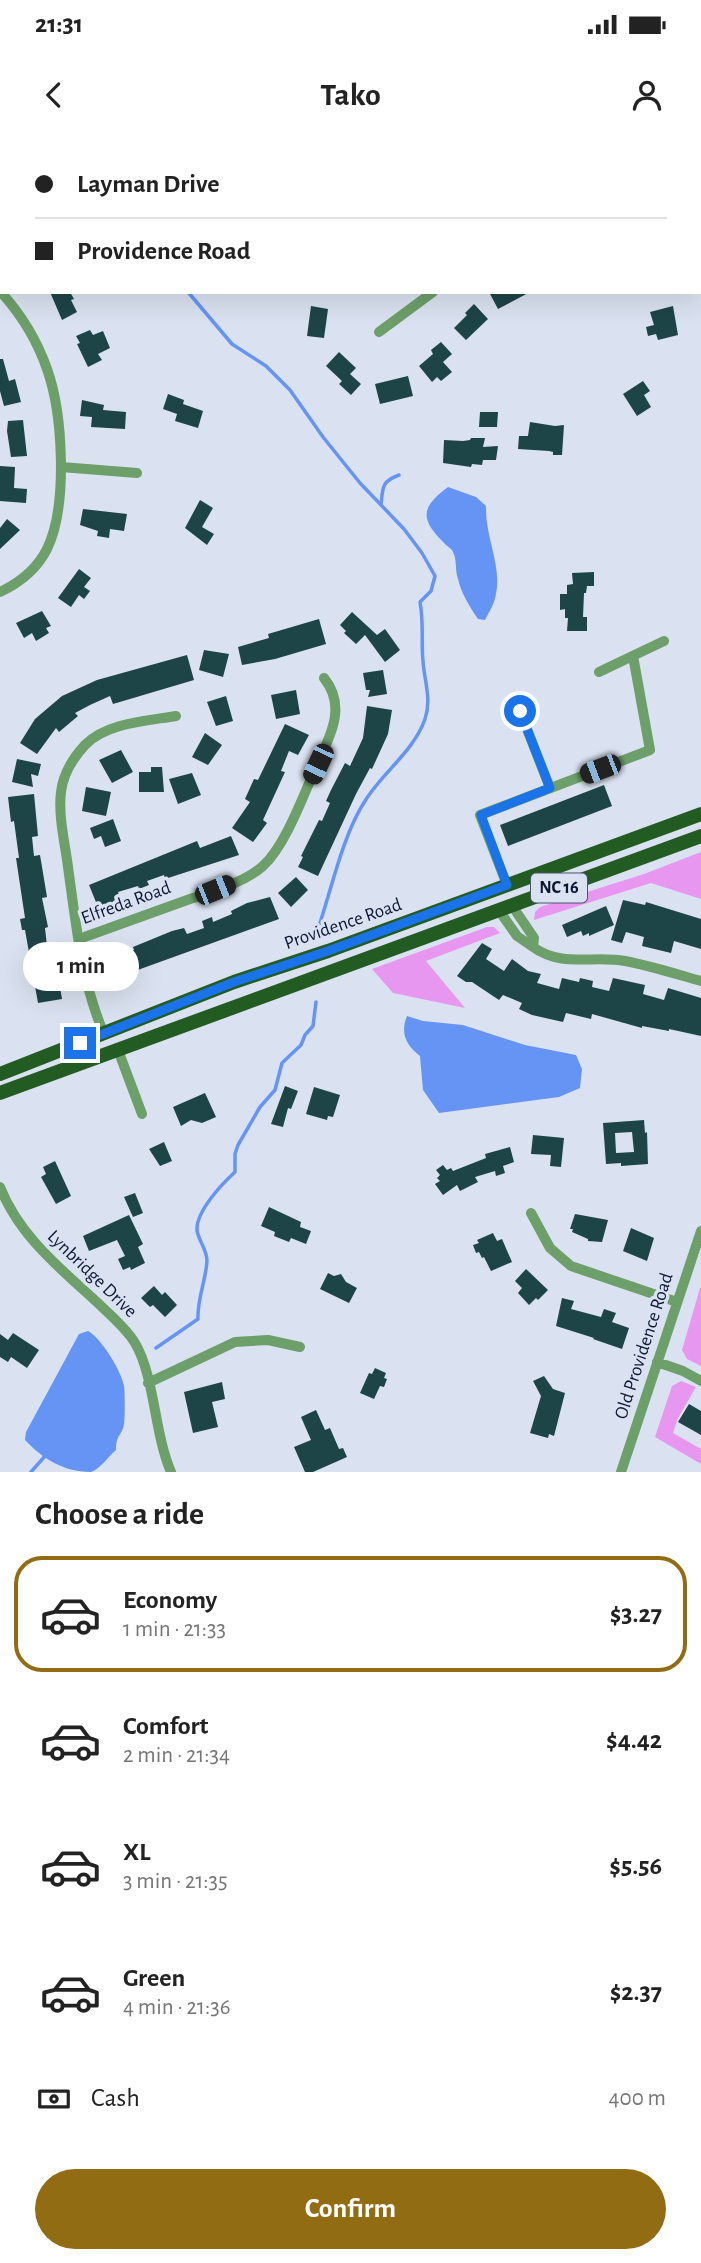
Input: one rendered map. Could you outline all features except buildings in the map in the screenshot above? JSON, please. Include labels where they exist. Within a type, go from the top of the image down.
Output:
[{"type":"main road","name":"Providence Road","points":[[0,1074],[234,982],[328,951],[701,814]]},
{"type":"main road","name":"Providence Road","points":[[0,1093],[701,836]]},
{"type":"street","points":[[0,592],[23,578],[45,552],[56,518],[61,467],[57,413],[47,370],[24,322],[2,294]]},
{"type":"street","points":[[379,332],[430,294]]},
{"type":"street","points":[[61,467],[136,473]]},
{"type":"street","points":[[599,672],[664,641]]},
{"type":"street","points":[[507,885],[481,815],[650,750],[633,656]]},
{"type":"street","name":"Elfreda Road","points":[[79,939],[241,880],[262,867],[278,848],[328,741],[335,720],[336,703],[324,678]]},
{"type":"street","points":[[520,711],[550,788]]},
{"type":"street","points":[[104,1034],[90,1001],[79,939],[60,804],[64,779],[86,743],[98,736],[132,724],[176,716]]},
{"type":"street","points":[[504,907],[517,936],[554,957],[576,961],[623,961],[701,981]]},
{"type":"street","points":[[118,1050],[142,1114]]},
{"type":"street","name":"Lynbridge Drive","points":[[0,1187],[8,1207],[28,1236],[135,1342],[141,1355],[171,1472]]},
{"type":"street","points":[[531,1213],[550,1248],[571,1266],[677,1302]]},
{"type":"street","name":"Old Providence Road","points":[[621,1472],[701,1231]]},
{"type":"street","points":[[148,1383],[235,1342],[268,1340],[300,1347]]},
{"type":"street","points":[[657,1362],[701,1381]]},
{"type":"shaded area","points":[[701,852],[701,899],[651,883],[534,920],[535,912],[540,907],[644,874]]},
{"type":"shaded area","points":[[487,927],[494,927],[500,933],[426,961],[465,1008],[393,993],[372,969]]},
{"type":"shaded area","points":[[700,1288],[701,1366],[687,1359],[682,1350]]},
{"type":"shaded area","points":[[681,1381],[696,1387],[678,1418],[673,1433],[701,1449],[701,1464],[655,1437],[672,1386]]},
{"type":"water","points":[[448,487],[476,497],[486,506],[497,583],[494,601],[485,620],[478,619],[464,595],[457,576],[453,551],[428,521],[428,508],[432,501]]},
{"type":"water","points":[[407,1016],[423,1021],[463,1025],[525,1045],[576,1055],[582,1069],[580,1088],[559,1097],[439,1113],[423,1090],[420,1056],[411,1048],[404,1033]]},
{"type":"water","points":[[88,1331],[99,1340],[115,1363],[124,1386],[125,1398],[124,1424],[116,1450],[91,1472],[62,1467],[39,1453],[25,1440],[26,1432],[79,1334]]},
{"type":"waterway","points":[[190,294],[232,344],[266,366],[290,390],[360,483],[404,529],[435,576],[431,591],[420,602],[428,697],[425,719],[406,752],[372,791],[357,815],[343,847],[317,932]]},
{"type":"waterway","points":[[381,505],[384,486],[399,475]]},
{"type":"waterway","points":[[156,1348],[198,1319],[207,1261],[197,1230],[201,1214],[211,1198],[235,1172],[238,1145],[260,1107],[275,1090],[282,1063],[301,1045],[313,1026],[316,1002]]},
{"type":"waterway","points":[[31,1472],[46,1455]]},
{"type":"route","points":[[80,1043],[234,982],[328,951],[507,885],[481,815],[550,788],[520,711]]}]
